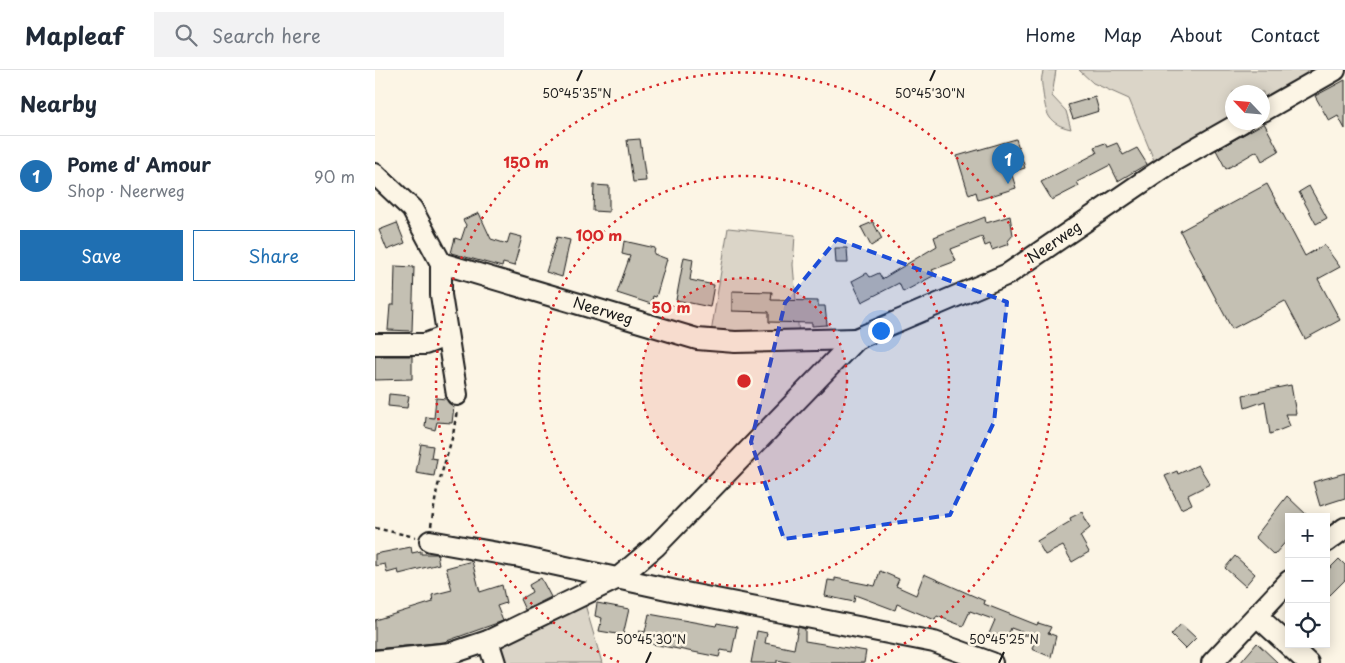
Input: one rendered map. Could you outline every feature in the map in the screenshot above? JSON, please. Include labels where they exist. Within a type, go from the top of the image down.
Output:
[{"type":"street","points":[[1270,107],[1335,70]]},
{"type":"street","name":"Neerweg","points":[[441,263],[697,339],[735,342],[856,339],[1008,274],[1175,160],[1227,130]]},
{"type":"street","points":[[378,176],[412,209],[441,263],[441,295],[457,396]]},
{"type":"street","points":[[375,344],[425,344],[446,336]]},
{"type":"street","name":"Neerweg","points":[[375,661],[451,653],[487,641],[619,578],[656,546],[856,339]]},
{"type":"street","points":[[1330,539],[1345,528]]},
{"type":"street","points":[[430,536],[690,594],[934,642],[992,663]]},
{"type":"street","points":[[1213,663],[1285,585]]},
{"type":"street","points":[[1257,616],[1308,663]]},
{"type":"street","points":[[487,641],[495,663]]},
{"type":"path","points":[[375,528],[430,536],[437,489],[454,428],[457,396]]},
{"type":"highlighted area","points":[[837,239],[1007,302],[994,422],[950,515],[784,539],[751,442],[785,303]]},
{"type":"shaded area","points":[[1044,70],[1056,70],[1052,96],[1066,111],[1071,129],[1057,124],[1049,117],[1042,84]]},
{"type":"shaded area","points":[[1079,70],[1324,70],[1270,101],[1270,85],[1225,85],[1225,126],[1156,165],[1129,99],[1093,83]]},
{"type":"shaded area","points":[[728,228],[795,235],[793,265],[799,336],[711,333]]},
{"type":"shaded area","points":[[584,601],[602,663],[501,663],[499,640]]},
{"type":"building","points":[[1345,80],[1345,129],[1338,116],[1329,121],[1315,96]]},
{"type":"building","points":[[1095,97],[1099,111],[1073,119],[1068,105]]},
{"type":"building","points":[[1252,130],[1268,130],[1279,151],[1262,161],[1257,151],[1226,169],[1216,150]]},
{"type":"building","points":[[640,139],[646,181],[633,182],[627,140]]},
{"type":"building","points":[[1016,139],[1025,168],[1011,172],[1016,188],[978,200],[976,192],[969,195],[957,156]]},
{"type":"building","points":[[1105,143],[1107,147],[1117,143],[1123,155],[1137,148],[1147,164],[1118,181],[1110,165],[1077,182],[1079,186],[1052,200],[1041,182],[1097,153],[1094,147]]},
{"type":"building","points":[[1267,184],[1305,256],[1324,245],[1340,267],[1318,279],[1340,320],[1305,339],[1285,301],[1232,329],[1180,231]]},
{"type":"building","points":[[594,185],[609,186],[609,212],[593,211]]},
{"type":"building","points":[[1309,186],[1327,218],[1316,224],[1299,192]]},
{"type":"building","points":[[479,213],[491,239],[507,244],[510,234],[522,237],[514,266],[503,263],[502,267],[451,253],[455,238],[461,240],[466,225],[463,220]]},
{"type":"building","points":[[1010,216],[1013,235],[1008,241],[1009,244],[992,250],[990,244],[985,246],[982,237],[951,249],[956,261],[932,270],[935,275],[903,292],[899,283],[862,302],[852,281],[867,273],[870,277],[879,273],[882,279],[937,246],[934,237],[985,217],[986,223]]},
{"type":"building","points":[[873,222],[882,239],[871,246],[861,227]]},
{"type":"building","points":[[397,223],[405,243],[387,250],[379,230]]},
{"type":"building","points":[[557,237],[570,240],[562,277],[546,272]]},
{"type":"building","points":[[624,241],[655,248],[654,254],[667,259],[656,297],[653,296],[651,304],[617,293],[630,256],[622,254]]},
{"type":"building","points":[[835,248],[847,248],[848,263],[836,263]]},
{"type":"building","points":[[684,257],[693,259],[690,280],[714,285],[710,307],[676,300]]},
{"type":"building","points":[[395,266],[414,267],[412,331],[388,330],[390,305],[394,305]]},
{"type":"building","points":[[732,291],[772,292],[771,300],[818,301],[818,306],[825,306],[827,325],[812,326],[812,323],[769,322],[769,312],[732,311]]},
{"type":"building","points":[[375,356],[412,356],[412,379],[375,380]]},
{"type":"building","points":[[1291,385],[1296,414],[1285,414],[1290,426],[1270,434],[1265,401],[1245,408],[1243,395]]},
{"type":"building","points":[[389,394],[409,396],[407,408],[388,406]]},
{"type":"building","points":[[436,398],[446,399],[454,406],[452,423],[437,422],[435,430],[425,427],[426,417],[434,418]]},
{"type":"building","points":[[421,444],[433,446],[431,458],[437,459],[434,476],[416,473]]},
{"type":"building","points":[[1198,465],[1210,484],[1188,495],[1192,504],[1181,509],[1165,476],[1177,471],[1178,474]]},
{"type":"building","points":[[1345,473],[1345,498],[1320,506],[1313,482]]},
{"type":"building","points":[[1287,496],[1305,513],[1285,513],[1285,543],[1274,555],[1255,537]]},
{"type":"building","points":[[1082,512],[1090,528],[1080,536],[1089,552],[1072,562],[1063,546],[1045,555],[1037,541],[1071,521],[1070,518]]},
{"type":"building","points":[[411,547],[412,553],[421,551],[421,554],[437,554],[439,564],[399,574],[398,570],[387,573],[385,564],[375,566],[375,554]]},
{"type":"building","points":[[1235,556],[1255,574],[1245,586],[1225,568]]},
{"type":"building","points":[[1339,559],[1345,565],[1345,580],[1330,595],[1330,568]]},
{"type":"building","points":[[472,561],[480,592],[502,585],[506,603],[497,606],[503,621],[444,642],[375,649],[375,620],[433,602],[432,595],[452,590],[446,568]]},
{"type":"building","points":[[880,571],[899,579],[896,586],[916,595],[924,574],[985,601],[984,604],[1037,625],[1038,623],[1051,627],[1048,633],[1056,636],[1051,657],[1032,649],[1035,639],[1033,636],[1011,628],[1005,643],[988,636],[995,620],[970,611],[963,626],[937,616],[935,620],[897,604],[895,610],[855,595],[854,602],[825,596],[828,580],[835,581],[835,578],[875,586]]},
{"type":"building","points":[[541,578],[551,597],[525,610],[520,599],[532,592],[529,585]]},
{"type":"building","points":[[597,603],[629,609],[623,635],[599,631],[602,618],[595,616]]},
{"type":"building","points":[[649,614],[716,626],[717,623],[737,627],[732,652],[721,650],[719,657],[637,641],[639,631],[645,632]]},
{"type":"building","points":[[1181,624],[1196,638],[1185,649],[1171,635]]},
{"type":"building","points":[[798,627],[805,629],[805,641],[866,651],[864,663],[793,663],[777,660],[777,663],[751,663],[757,631],[767,633],[765,643],[794,649]]},
{"type":"building","points":[[1257,643],[1278,663],[1240,663]]},
{"type":"place","name":"Pome d' Amour","points":[[1008,184]]}]
